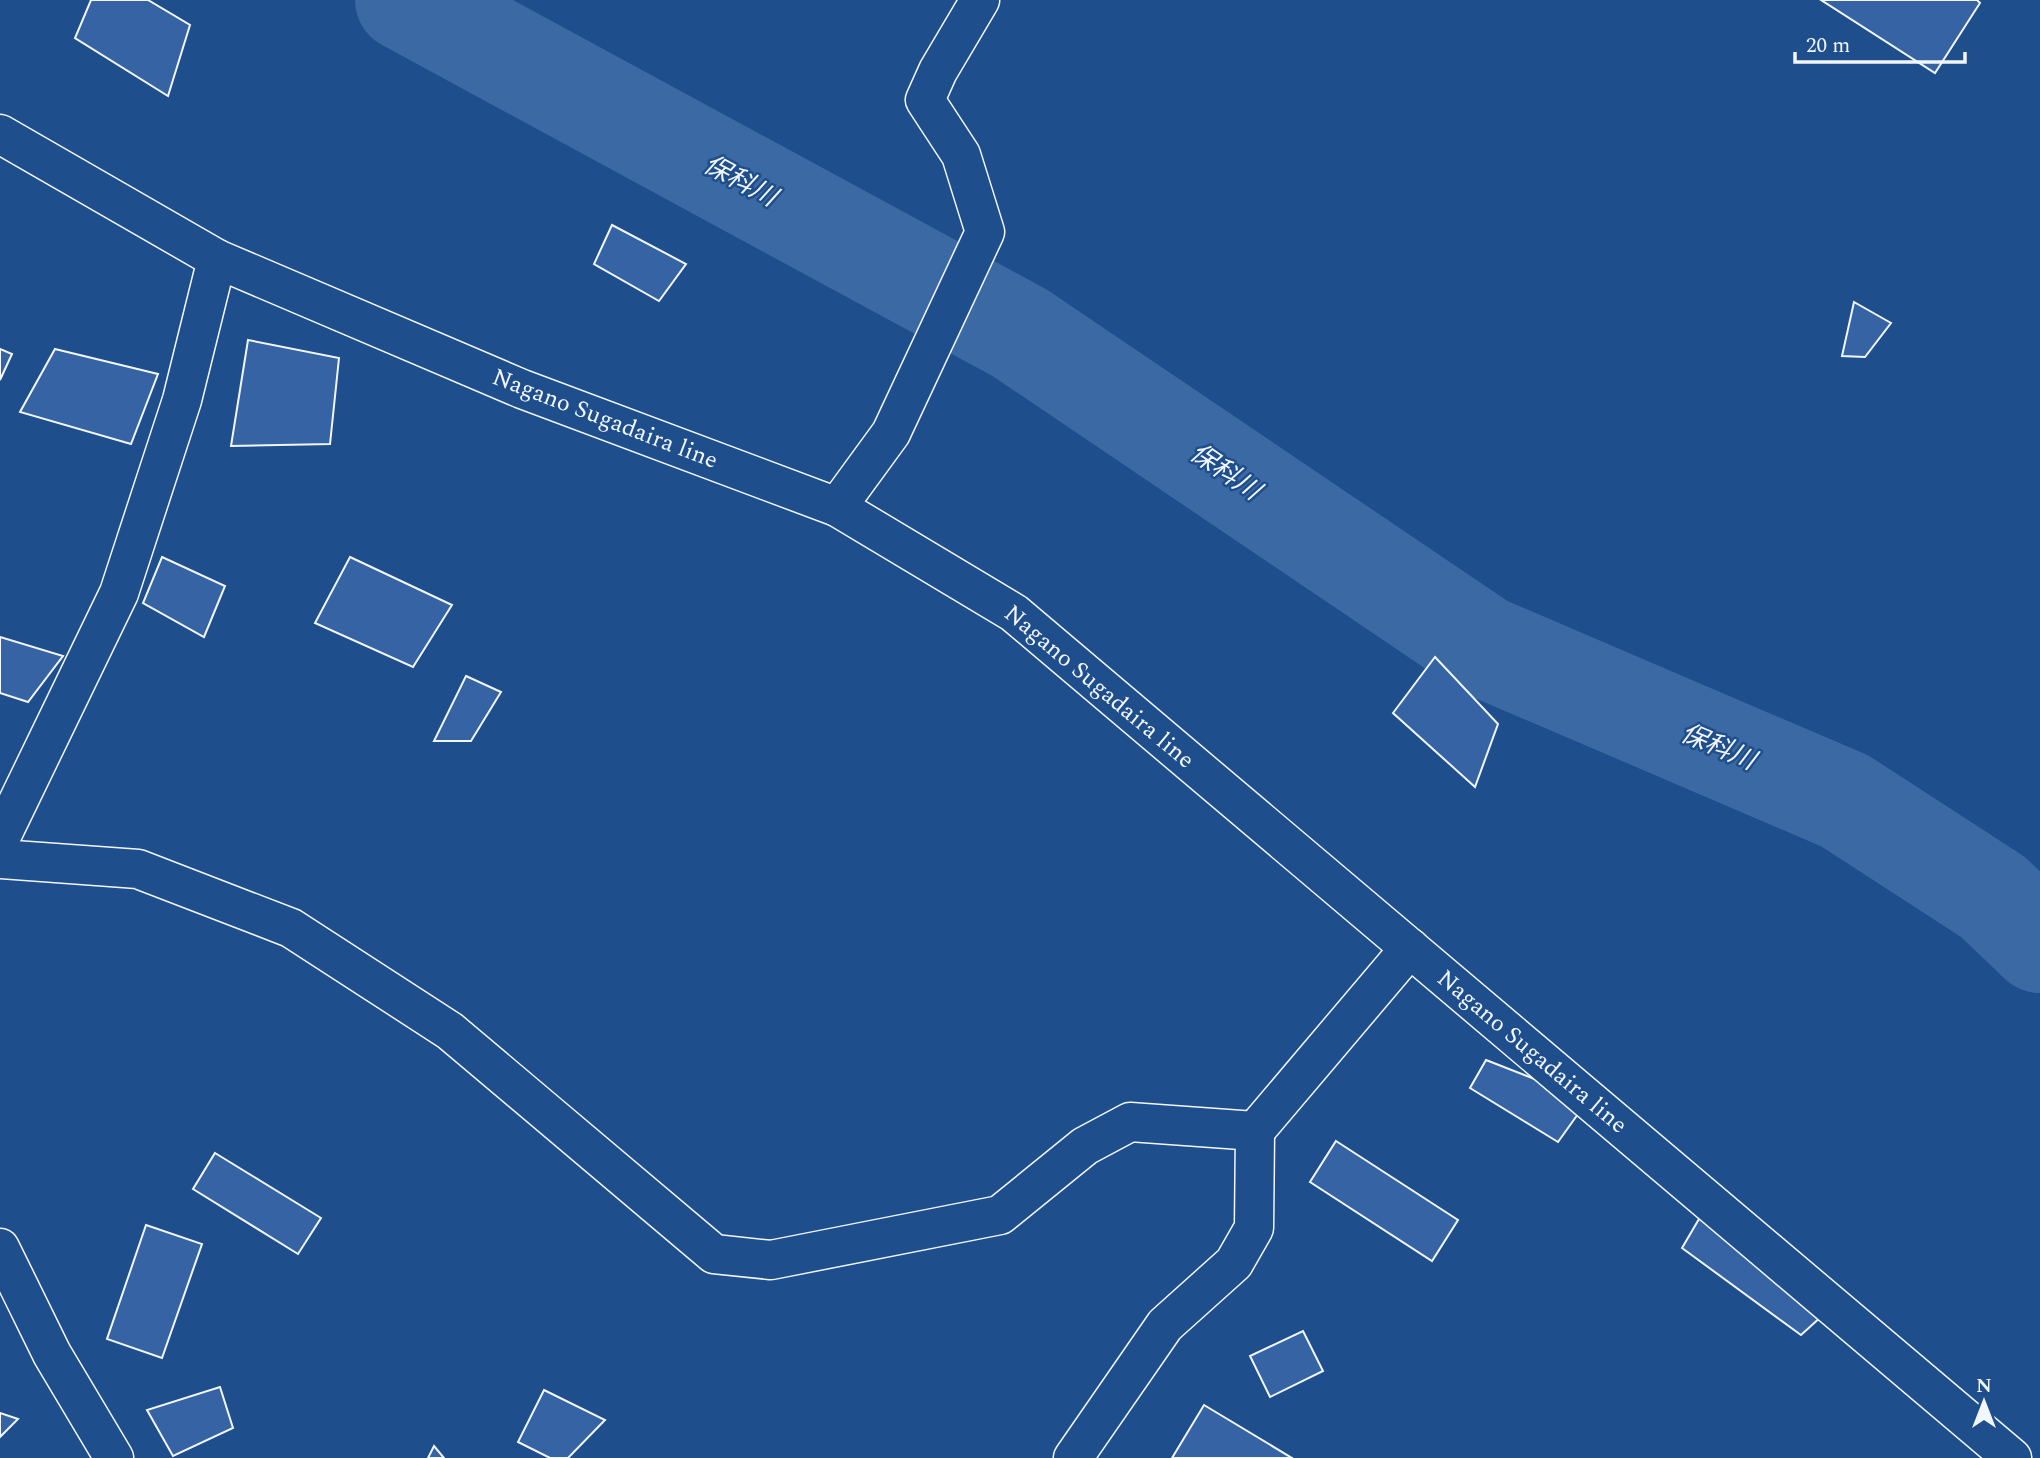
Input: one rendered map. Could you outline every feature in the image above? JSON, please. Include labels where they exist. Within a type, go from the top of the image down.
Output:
[{"type":"street","points":[[837,507],[891,433],[985,232],[961,155],[925,100],[938,71],[980,0]]},
{"type":"street","name":"Nagano Sugadaira line","points":[[0,134],[216,259],[522,389],[837,507],[1014,613],[2012,1458]]},
{"type":"street","points":[[0,839],[119,593],[183,397],[216,259]]},
{"type":"street","points":[[0,859],[138,869],[290,928],[450,1031],[714,1254],[771,1259],[1000,1215],[1085,1146],[1130,1122],[1255,1131]]},
{"type":"street","points":[[1073,1458],[1164,1325],[1234,1263],[1254,1228],[1255,1131],[1409,948]]},
{"type":"street","points":[[0,1248],[52,1354],[114,1458]]},
{"type":"building","points":[[91,0],[148,0],[190,25],[168,96],[75,38]]},
{"type":"building","points":[[1821,0],[1977,0],[1980,3],[1935,73]]},
{"type":"building","points":[[612,225],[686,264],[659,301],[594,264]]},
{"type":"building","points":[[1854,302],[1891,323],[1865,357],[1842,356]]},
{"type":"building","points":[[248,340],[339,358],[330,444],[231,446]]},
{"type":"building","points":[[0,349],[12,354],[0,380]]},
{"type":"building","points":[[55,349],[158,374],[131,444],[20,412]]},
{"type":"building","points":[[162,557],[225,586],[204,637],[143,603]]},
{"type":"building","points":[[350,557],[452,605],[413,667],[315,623]]},
{"type":"building","points":[[0,637],[63,656],[28,702],[0,693]]},
{"type":"building","points":[[1435,657],[1498,724],[1475,787],[1393,713]]},
{"type":"building","points":[[466,676],[501,692],[471,741],[434,741]]},
{"type":"building","points":[[1486,1060],[1588,1100],[1558,1142],[1470,1088]]},
{"type":"building","points":[[1336,1141],[1458,1220],[1432,1261],[1310,1182]]},
{"type":"building","points":[[215,1153],[321,1218],[298,1254],[193,1189]]},
{"type":"building","points":[[1709,1202],[1845,1295],[1801,1335],[1682,1248]]},
{"type":"building","points":[[146,1225],[202,1244],[162,1358],[107,1339]]},
{"type":"building","points":[[1303,1331],[1323,1371],[1270,1397],[1250,1356]]},
{"type":"building","points":[[220,1387],[233,1428],[173,1456],[147,1410]]},
{"type":"building","points":[[544,1390],[605,1420],[568,1458],[550,1458],[518,1442]]},
{"type":"building","points":[[1204,1405],[1292,1458],[1172,1458]]},
{"type":"building","points":[[0,1413],[18,1419],[0,1437]]},
{"type":"building","points":[[434,1446],[444,1458],[428,1458]]},
{"type":"waterway","name":"保科川","points":[[406,0],[1020,333],[1483,646],[1845,801],[1993,897],[2040,942]]}]
